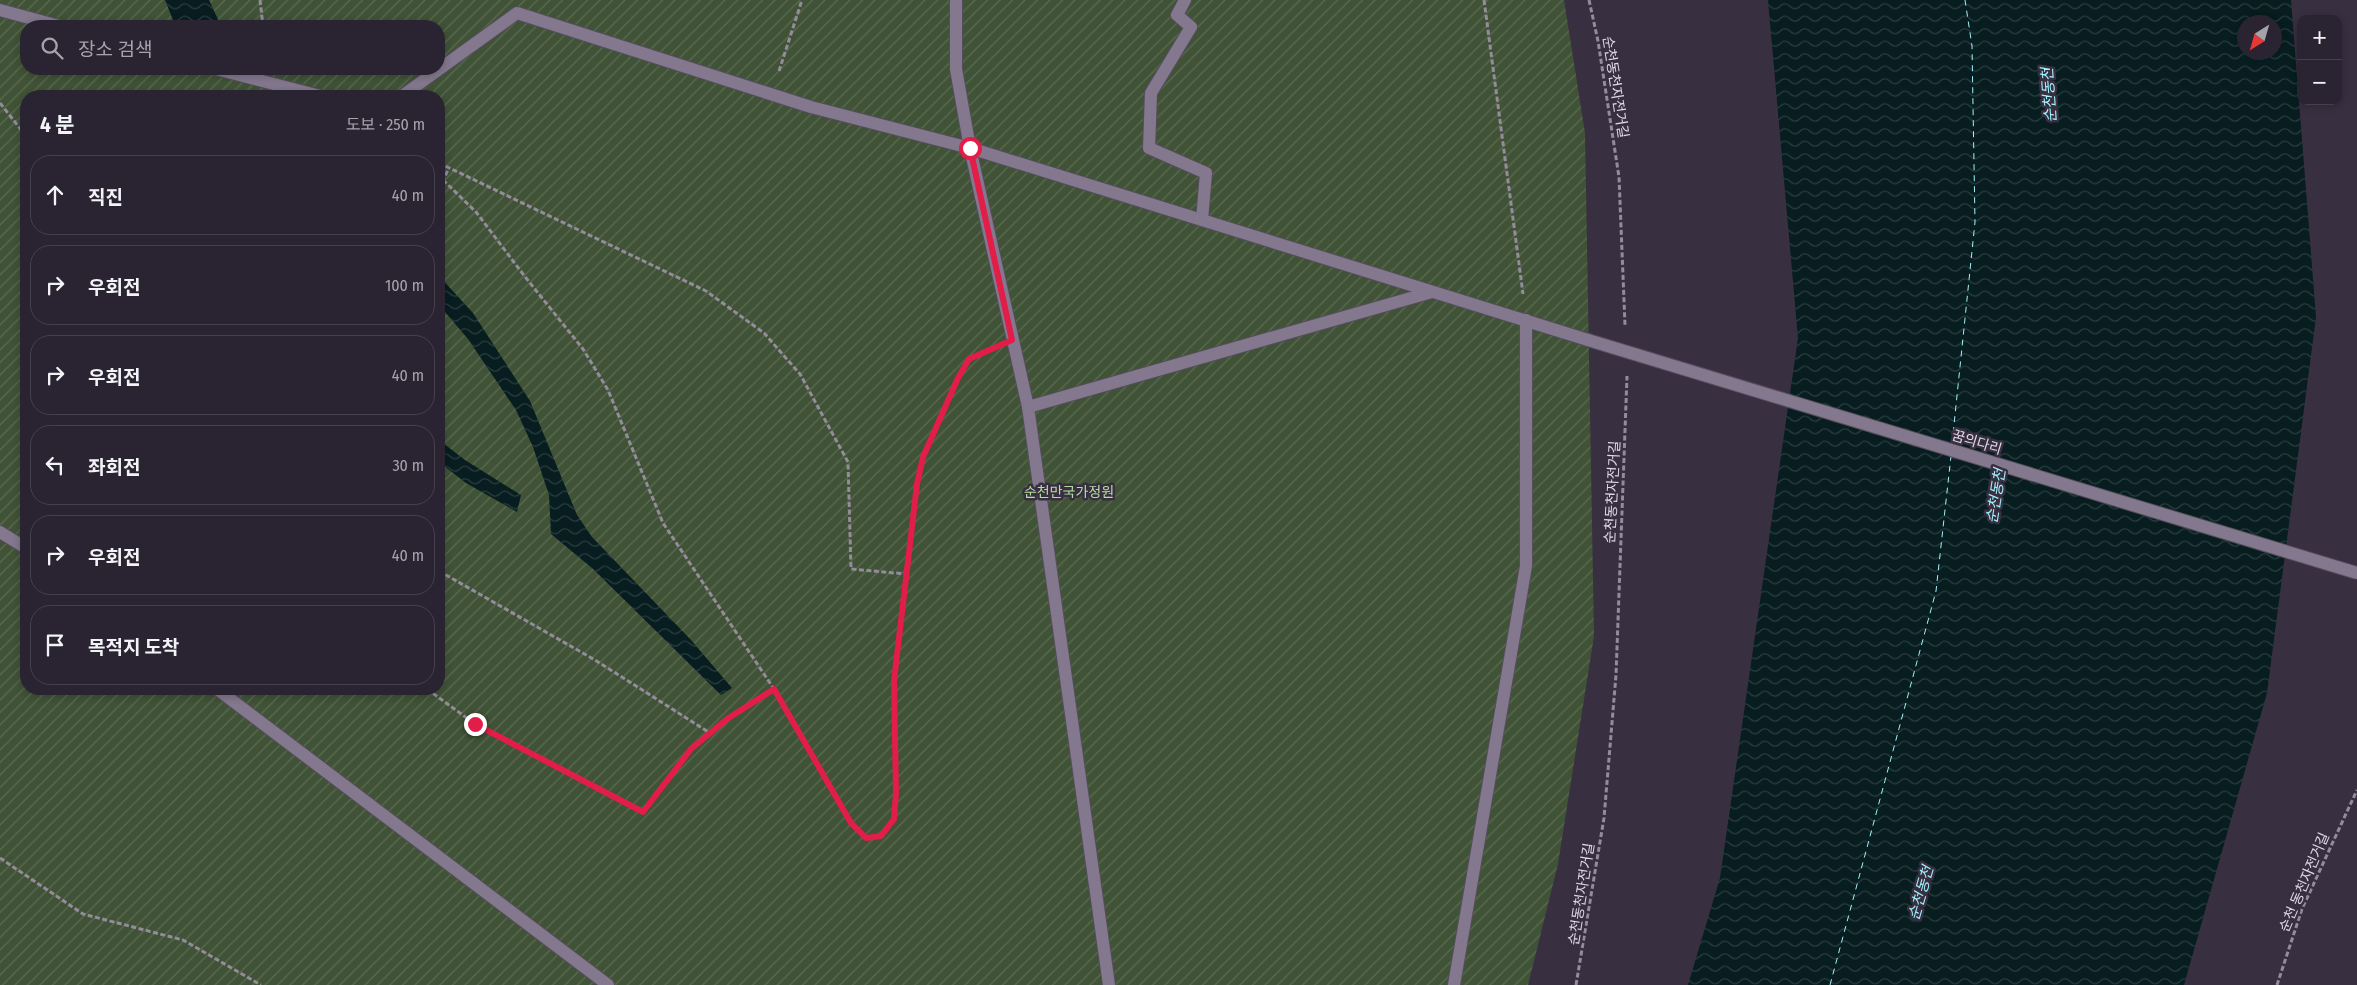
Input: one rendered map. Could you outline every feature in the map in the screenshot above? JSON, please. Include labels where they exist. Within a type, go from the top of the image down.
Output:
[{"type":"street","points":[[956,0],[956,69],[970,148],[1028,408],[1109,985]]},
{"type":"street","points":[[1185,0],[1177,16],[1190,27],[1151,93],[1149,148],[1206,173],[1202,220]]},
{"type":"street","points":[[0,10],[37,20]]},
{"type":"street","name":"꿈의다리","points":[[445,65],[517,13],[772,94],[970,148],[1588,340],[2357,573]]},
{"type":"street","points":[[239,75],[297,90]]},
{"type":"street","name":"꿈의다리","points":[[410,90],[431,75]]},
{"type":"street","points":[[1028,408],[1432,292]]},
{"type":"street","points":[[1454,985],[1526,566],[1526,320]]},
{"type":"street","points":[[0,532],[20,544]]},
{"type":"street","points":[[225,695],[608,985]]},
{"type":"path","points":[[260,0],[262,20]]},
{"type":"path","points":[[772,94],[802,0]]},
{"type":"path","points":[[1484,0],[1526,320]]},
{"type":"path","name":"순천동천자전거길","points":[[1589,0],[1598,41],[1619,177],[1625,327]]},
{"type":"path","points":[[0,103],[20,128]]},
{"type":"path","points":[[445,166],[706,291],[764,333],[800,374],[848,462],[851,569],[906,574]]},
{"type":"path","points":[[445,176],[449,168]]},
{"type":"path","points":[[445,182],[476,212],[583,349],[608,390],[663,523],[774,689],[851,823],[866,838],[881,836],[894,819],[896,793],[894,681],[917,484],[923,457],[958,378],[969,359],[1012,340]]},
{"type":"path","name":"순천동천자전거길","points":[[1576,985],[1604,818],[1616,666],[1628,396],[1627,366]]},
{"type":"path","points":[[445,574],[595,660],[710,732]]},
{"type":"path","points":[[435,695],[475,724],[643,812],[691,749],[727,719],[774,689]]},
{"type":"path","name":"순천 동천자전거길","points":[[2277,985],[2302,909],[2357,790]]},
{"type":"path","points":[[0,858],[83,914],[182,940],[261,985]]},
{"type":"green space","name":"순천만국가정원","points":[[0,0],[1564,0],[1585,133],[1594,636],[1558,864],[1528,985],[0,985]]},
{"type":"water","points":[[165,0],[209,0],[218,20],[173,20]]},
{"type":"water","name":"순천동천","points":[[1768,0],[2291,0],[2297,76],[2297,105],[2299,105],[2316,317],[2267,693],[2184,985],[1688,985],[1720,878],[1798,338]]},
{"type":"water","points":[[445,283],[473,313],[530,401],[577,515],[592,537],[691,640],[732,688],[721,695],[592,568],[551,534],[549,495],[533,447],[516,410],[468,339],[445,312]]},
{"type":"water","points":[[445,445],[465,460],[521,495],[517,512],[466,483],[445,467]]},
{"type":"ferry route","points":[[1952,444],[1975,222],[1972,46],[1965,0]]},
{"type":"ferry route","points":[[1830,985],[1936,591],[1951,456]]},
{"type":"route","points":[[475,724],[643,812],[691,749],[727,719],[774,689],[851,823],[866,838],[881,836],[894,819],[896,793],[894,681],[917,484],[923,457],[958,378],[969,359],[1012,340],[970,148]]}]
